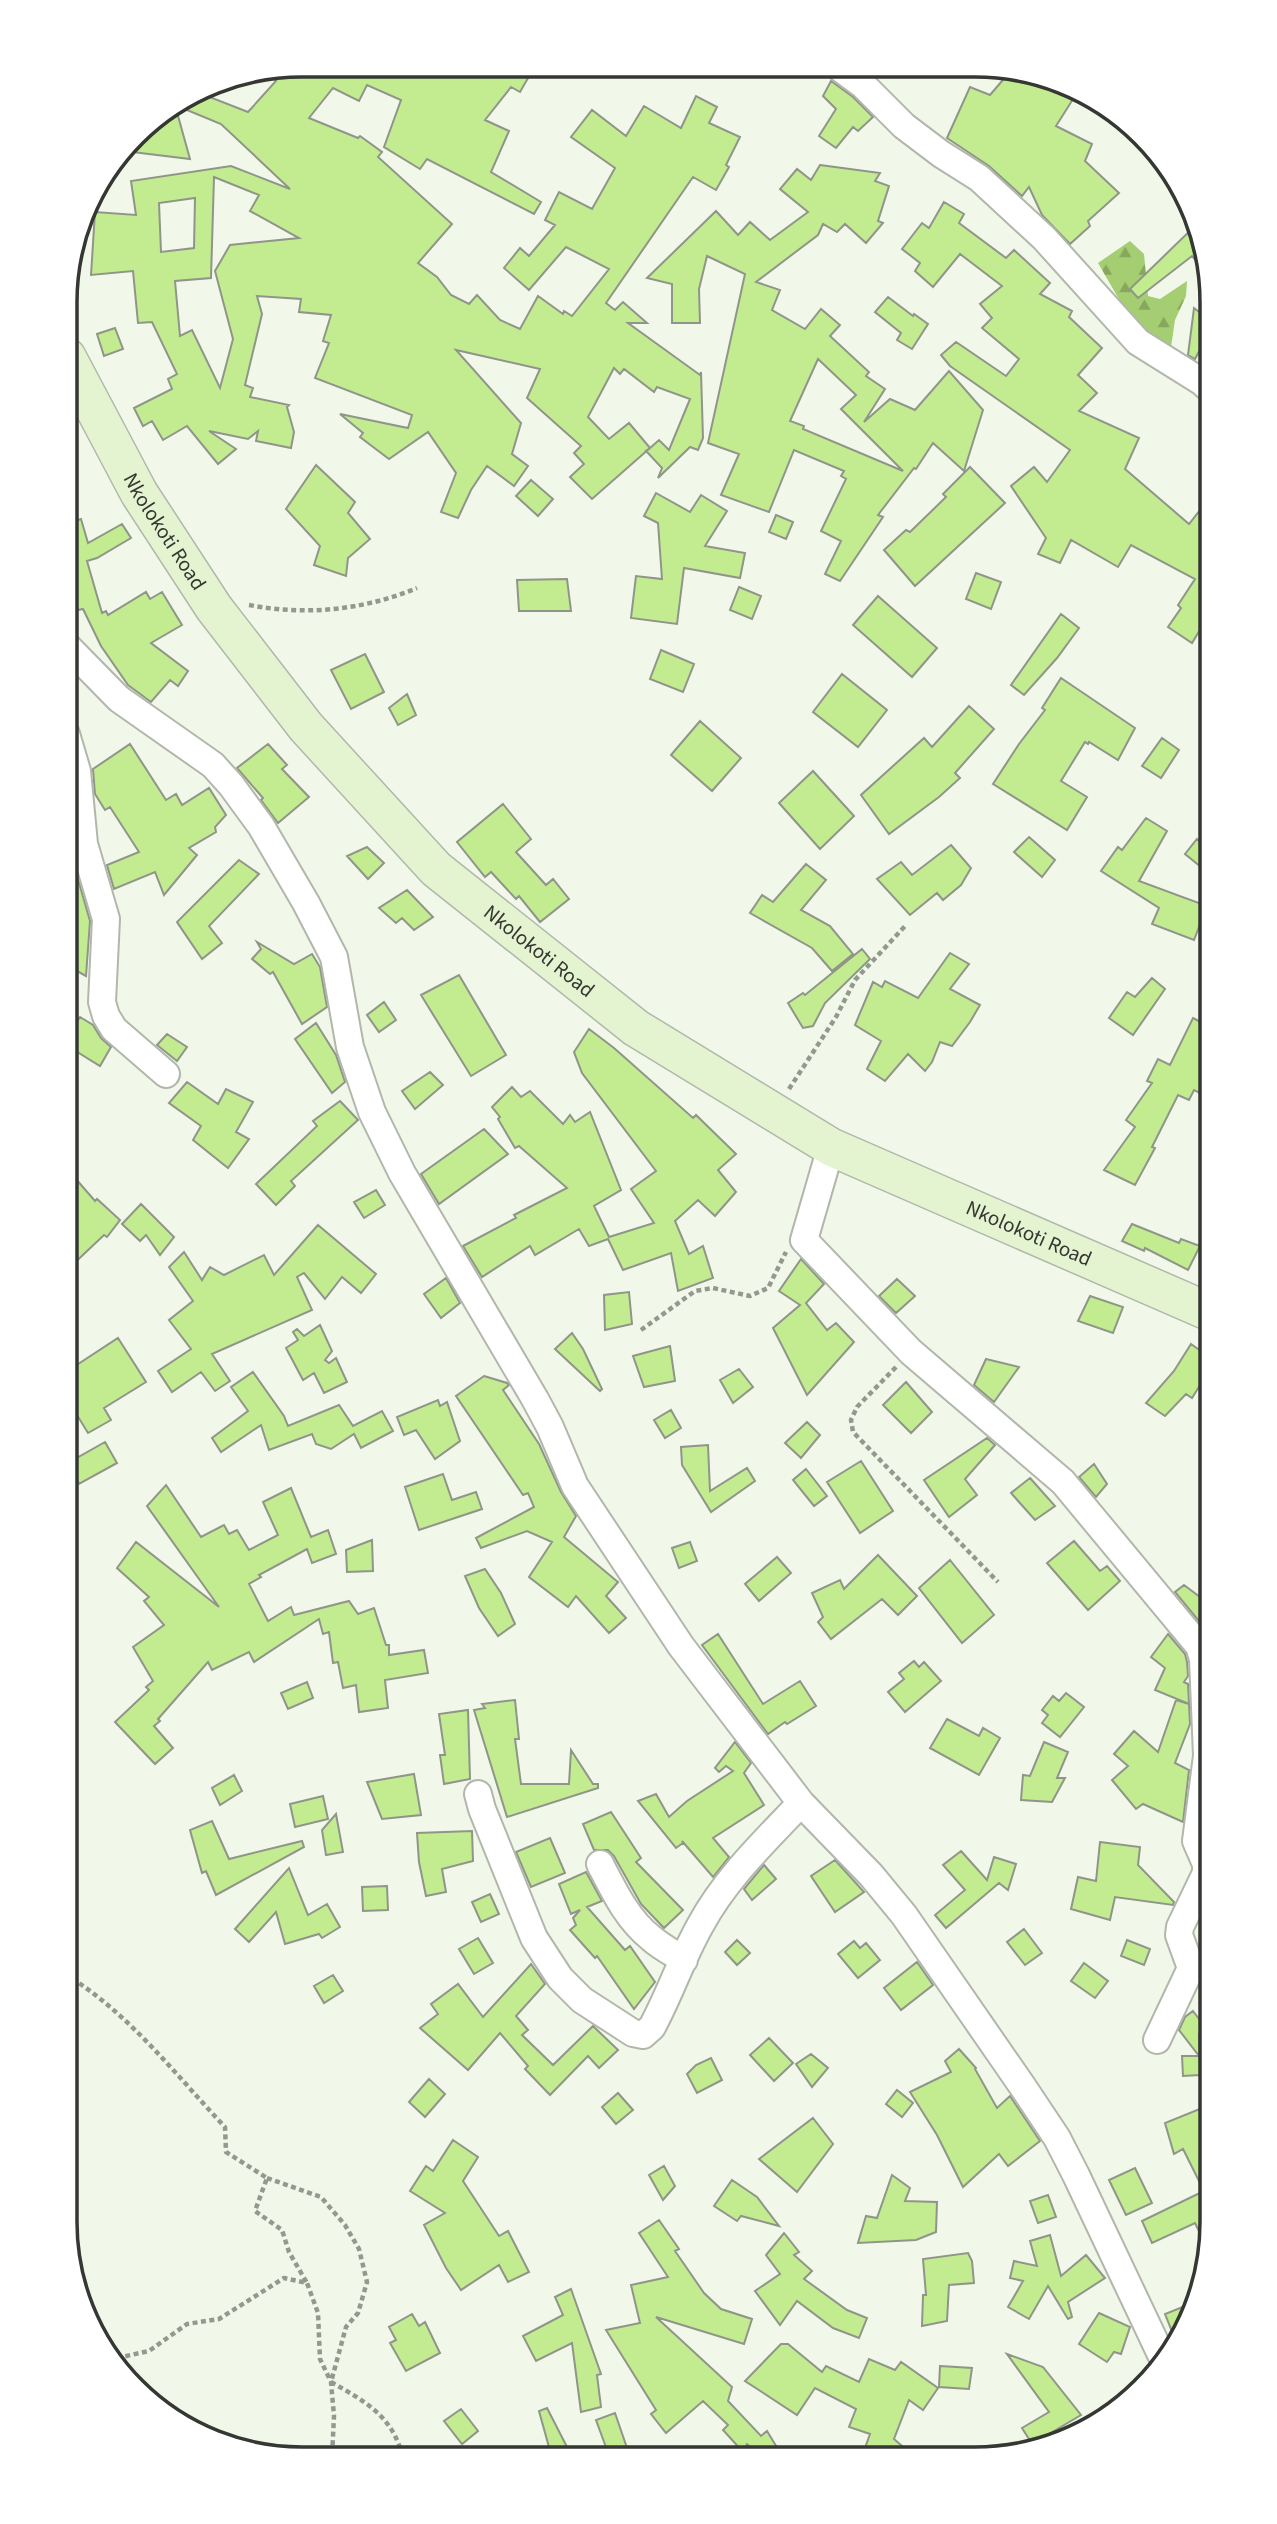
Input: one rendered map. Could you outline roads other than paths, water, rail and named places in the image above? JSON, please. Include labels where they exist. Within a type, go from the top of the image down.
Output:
[{"type":"main road","name":"Nkolokoti Road","points":[[77,376],[139,493],[214,608],[306,727],[436,869],[636,1028],[831,1147],[1200,1308]]},
{"type":"street","points":[[852,77],[904,126],[979,178],[1044,238],[1138,342],[1200,380]]},
{"type":"street","points":[[77,656],[118,699],[213,765],[261,826],[334,957],[350,1047],[372,1112],[402,1173],[535,1399],[575,1486],[681,1646],[801,1803],[871,1875],[904,1915],[1057,2138],[1159,2351]]},
{"type":"street","points":[[77,768],[84,844],[106,919],[102,1002],[106,1016],[114,1029],[166,1074]]},
{"type":"street","points":[[831,1147],[804,1240],[911,1352],[1063,1482],[1200,1649]]},
{"type":"street","points":[[478,1794],[534,1938],[560,1978],[582,2000],[633,2033],[643,2035],[652,2027],[701,1924],[722,1893],[746,1862],[801,1803]]},
{"type":"street","points":[[1200,1810],[1196,1841],[1200,1850]]},
{"type":"street","points":[[600,1864],[626,1912],[651,1938],[684,1960]]},
{"type":"street","points":[[1157,2040],[1191,1968],[1180,1927],[1200,1885]]}]
